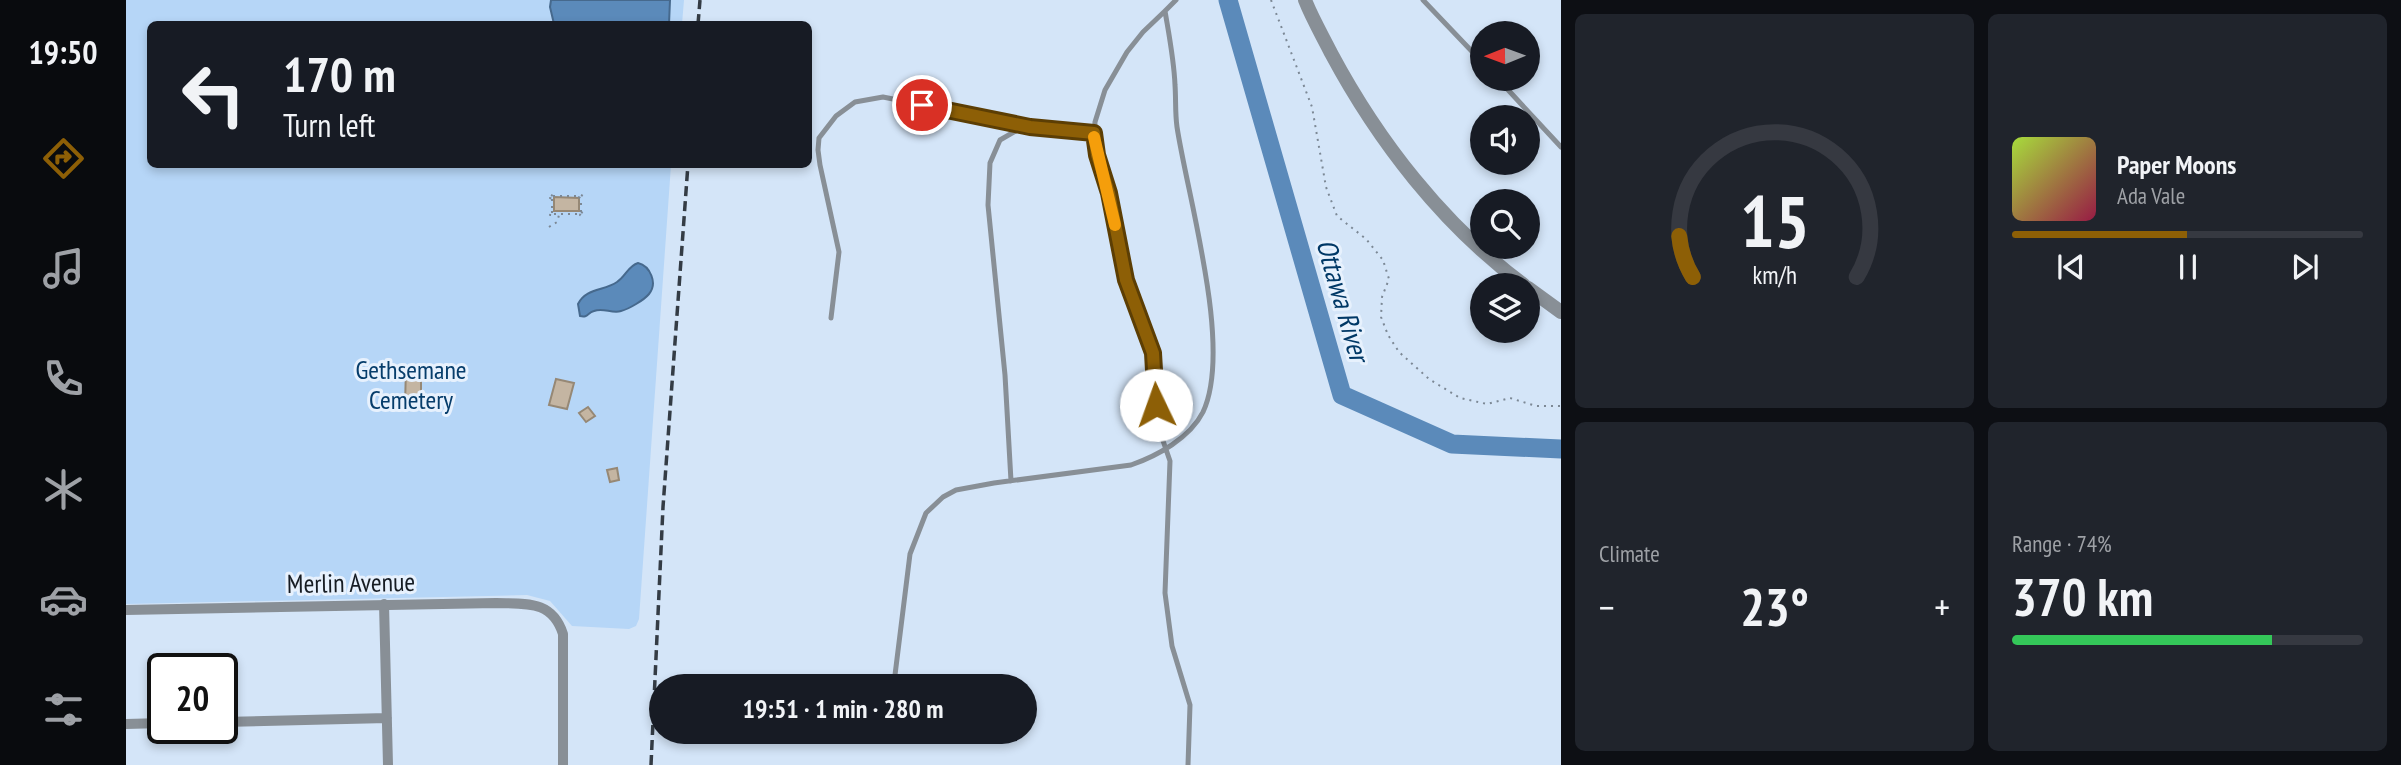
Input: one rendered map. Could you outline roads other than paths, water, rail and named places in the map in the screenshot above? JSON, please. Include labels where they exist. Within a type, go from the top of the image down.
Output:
[{"type":"street","points":[[1305,0],[1348,84],[1398,158],[1435,203],[1510,273]]},
{"type":"street","points":[[1540,297],[1561,312]]},
{"type":"street","points":[[384,604],[388,765]]},
{"type":"street","name":"Merlin Avenue","points":[[126,610],[384,604],[524,604],[545,609],[555,616],[563,634],[563,765]]},
{"type":"street","points":[[238,722],[387,718]]},
{"type":"street","points":[[126,724],[147,723]]},
{"type":"lane","points":[[1176,0],[1127,52],[1097,109],[1094,133],[1126,280],[1153,353],[1160,432],[1170,461],[1165,593],[1172,646],[1190,705],[1188,765]]},
{"type":"lane","points":[[1423,0],[1470,49]]},
{"type":"lane","points":[[895,674],[911,554],[926,513],[943,497],[956,490],[1131,465],[1147,460],[1178,440],[1202,413],[1212,377],[1213,356],[1207,287],[1177,123],[1172,51],[1165,10]]},
{"type":"lane","points":[[1509,91],[1561,147]]},
{"type":"lane","points":[[831,318],[839,252],[820,165],[819,138],[836,116],[855,102],[883,97],[1030,127],[1094,133]]},
{"type":"lane","points":[[1011,481],[1005,375],[988,182],[990,163],[1000,140],[1010,133],[1030,127]]},
{"type":"waterway","name":"Ottawa River","points":[[1228,0],[1342,395],[1452,444],[1561,449]]},
{"type":"railway","points":[[698,21],[700,0]]},
{"type":"railway","points":[[651,765],[663,507],[688,168]]},
{"type":"park label","name":"Gethsemane Cemetery","points":[[411,385]]}]
